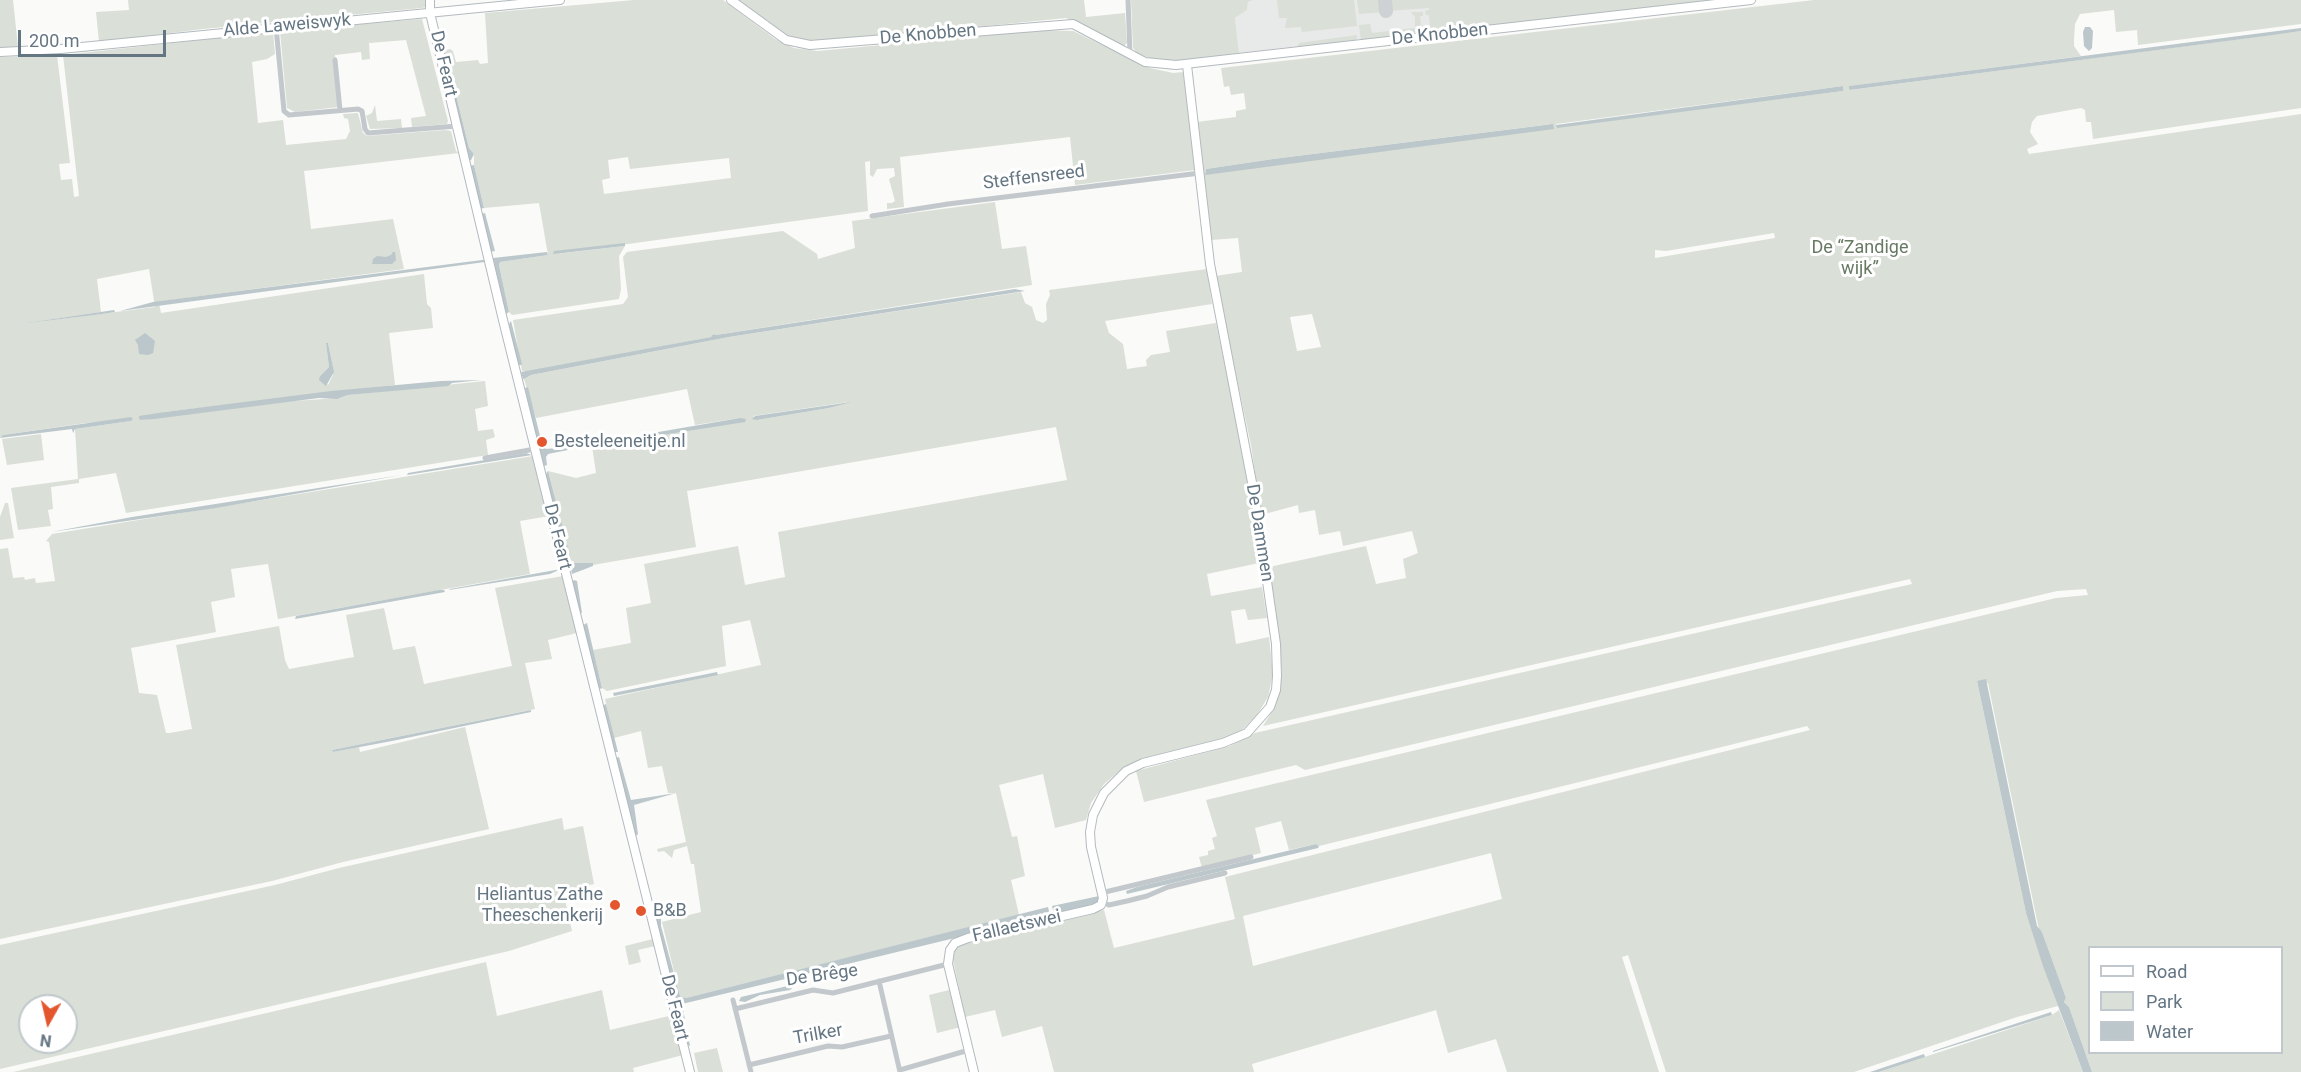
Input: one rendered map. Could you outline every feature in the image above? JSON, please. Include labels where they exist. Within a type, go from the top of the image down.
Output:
[{"type":"street","name":"De Feart","points":[[430,0],[430,13],[535,449],[690,1072]]},
{"type":"street","points":[[430,13],[560,0]]},
{"type":"street","name":"De Knobben","points":[[731,0],[786,40],[810,45],[1073,24],[1145,62],[1157,65],[1187,65],[1751,0]]},
{"type":"street","points":[[1128,0],[1130,54]]},
{"type":"street","name":"Alde Laweiswyk","points":[[0,52],[62,49],[430,13]]},
{"type":"street","points":[[276,27],[284,111],[289,115],[358,109],[363,111],[365,129],[368,133],[457,126]]},
{"type":"street","points":[[335,60],[340,110]]},
{"type":"street","name":"De Dammen","points":[[1101,892],[1090,847],[1090,832],[1096,807],[1109,786],[1126,771],[1143,763],[1223,743],[1247,733],[1270,707],[1277,676],[1276,644],[1255,498],[1217,311],[1210,264],[1187,65]]},
{"type":"street","name":"Steffensreed","points":[[872,216],[1200,173]]},
{"type":"street","points":[[485,458],[535,449]]},
{"type":"street","points":[[1102,902],[1101,892],[1251,857]]},
{"type":"street","name":"Fallaetswei","points":[[948,964],[950,950],[955,943],[960,941],[1093,909],[1102,902],[1109,904],[1147,896],[1168,887],[1225,873]]},
{"type":"street","points":[[948,964],[974,1072]]},
{"type":"street","name":"De Brêge","points":[[735,1009],[813,990],[833,993],[948,964]]},
{"type":"street","points":[[879,981],[900,1071],[969,1050]]},
{"type":"street","points":[[733,1000],[751,1072]]},
{"type":"street","name":"Trilker","points":[[749,1065],[828,1046],[842,1047],[891,1036]]},
{"type":"shaded area","points":[[1254,0],[1696,0],[1239,53],[1235,18],[1247,10],[1248,2]]},
{"type":"green space","points":[[0,0],[13,0],[18,47],[0,48]]},
{"type":"green space","points":[[128,0],[426,0],[426,7],[203,29],[99,42],[96,12],[129,10]]},
{"type":"green space","points":[[634,0],[723,0],[775,39],[794,48],[818,51],[1041,30],[1073,31],[1150,68],[1173,73],[1184,72],[1195,170],[1075,185],[1070,137],[900,157],[904,207],[887,209],[887,203],[895,201],[889,179],[895,176],[894,168],[877,169],[873,177],[870,175],[870,161],[865,162],[868,211],[555,254],[625,246],[619,256],[621,289],[619,299],[512,315],[509,312],[499,265],[500,262],[548,255],[539,203],[484,208],[474,165],[474,154],[469,148],[445,50],[453,51],[456,62],[478,60],[480,64],[488,63],[485,13]],"holes":[[[628,157],[630,169],[729,158],[731,178],[604,194],[602,180],[610,178],[608,160]]]},
{"type":"green space","points":[[735,0],[1084,0],[1086,17],[1125,13],[1127,43],[1124,46],[1066,18],[835,41],[789,39]]},
{"type":"green space","points":[[1131,0],[1254,0],[1248,2],[1247,10],[1235,18],[1239,53],[1175,62],[1152,59],[1137,53],[1133,48]]},
{"type":"green space","points":[[1277,0],[1354,0],[1357,26],[1302,32],[1301,27],[1285,28],[1287,18],[1279,18]]},
{"type":"green space","points":[[1357,0],[1383,0],[1384,12],[1359,14]]},
{"type":"green space","points":[[1386,0],[1735,0],[1361,41],[1359,25],[1370,24],[1372,33],[1415,28],[1415,17],[1411,12],[1423,12],[1423,16],[1420,16],[1421,26],[1430,25],[1429,15],[1426,15],[1425,11],[1429,8],[1387,11]]},
{"type":"green space","name":"De “Zandige wijk”","points":[[1814,0],[2301,0],[2301,24],[2138,45],[2137,30],[2116,32],[2114,10],[2080,14],[2075,24],[2074,46],[2081,56],[1850,86],[1851,90],[2301,31],[2301,108],[2093,139],[2091,122],[2086,122],[2085,110],[2081,108],[2037,116],[2032,122],[2030,132],[2038,144],[2027,149],[2029,154],[2301,114],[2301,1072],[2092,1072],[2069,1007],[2064,1002],[2066,998],[2042,932],[2039,930],[1988,683],[1977,681],[2026,913],[2058,1006],[2017,1017],[1854,1072],[1666,1072],[1628,955],[1622,957],[1659,1072],[1507,1072],[1496,1039],[1448,1053],[1436,1010],[1252,1064],[1254,1072],[1054,1072],[1042,1026],[1002,1037],[995,1010],[965,1017],[953,960],[955,950],[962,944],[1104,910],[1114,948],[1235,919],[1225,877],[1810,730],[1807,726],[1319,846],[1316,844],[1289,850],[1281,821],[1255,828],[1261,853],[1202,868],[1199,857],[1208,855],[1208,851],[1215,849],[1212,838],[1217,836],[1206,800],[2056,598],[2088,595],[2086,589],[2057,591],[1305,770],[1296,765],[1144,802],[1136,771],[1230,746],[1255,733],[1912,584],[1910,579],[1263,726],[1276,705],[1282,673],[1269,567],[1366,546],[1376,584],[1406,578],[1403,559],[1418,553],[1412,531],[1343,546],[1340,531],[1319,535],[1315,510],[1299,513],[1298,505],[1261,515],[1251,445],[1215,276],[1242,272],[1238,238],[1211,240],[1197,122],[1236,117],[1236,111],[1246,109],[1244,93],[1231,95],[1229,86],[1224,87],[1221,68]],"holes":[[[1843,86],[1843,91],[1557,127],[1556,124]],[[1552,124],[1461,140],[1205,174],[1206,169]],[[1774,233],[1775,238],[1655,258],[1655,250],[1666,251]],[[1312,314],[1321,347],[1297,351],[1290,317]],[[1491,853],[1502,899],[1253,966],[1243,916]]]},
{"type":"green space","points":[[422,19],[447,124],[412,127],[411,118],[426,116],[406,40],[369,43],[370,59],[362,60],[361,52],[335,55],[339,107],[295,112],[287,108],[280,31]]},
{"type":"green space","points":[[273,32],[275,54],[267,59],[252,62],[258,123],[283,120],[286,145],[346,139],[350,131],[348,119],[344,118],[343,114],[358,113],[363,133],[367,136],[451,131],[456,151],[459,153],[304,171],[311,229],[393,219],[404,269],[159,303],[161,313],[424,274],[427,304],[431,308],[433,328],[389,333],[395,385],[165,412],[140,420],[277,402],[340,398],[348,395],[485,381],[488,406],[475,409],[478,431],[493,429],[495,437],[486,440],[488,455],[126,513],[116,473],[79,479],[79,483],[51,487],[53,509],[48,510],[51,526],[18,530],[11,488],[78,479],[75,429],[131,421],[86,423],[3,435],[0,438],[0,57],[57,55],[70,163],[59,164],[61,180],[72,179],[74,197],[79,196],[63,55]],"holes":[[[149,269],[155,307],[14,325],[101,312],[97,279]],[[326,343],[328,343],[333,368],[333,375],[328,385],[320,376],[329,367]]]},
{"type":"green space","points":[[1357,35],[1356,43],[1297,48],[1299,43]]},
{"type":"green space","points":[[375,105],[377,121],[401,119],[402,128],[370,129],[366,116],[372,113]]},
{"type":"green space","points":[[995,202],[1002,249],[1026,246],[1032,285],[713,334],[711,337],[530,372],[522,371],[513,320],[623,304],[628,297],[623,257],[627,252],[783,231],[817,254],[818,259],[855,248],[852,221]]},
{"type":"green space","points":[[1207,269],[1212,304],[1105,321],[1109,333],[1123,344],[1127,369],[1147,366],[1146,360],[1151,355],[1170,352],[1166,331],[1216,323],[1243,452],[1259,563],[1207,574],[1211,596],[1262,587],[1267,618],[1248,620],[1245,609],[1231,611],[1236,644],[1269,637],[1273,674],[1268,697],[1257,715],[1241,731],[1221,740],[1137,761],[1124,767],[1104,784],[1091,803],[1086,820],[1055,828],[1043,774],[999,785],[1012,837],[1017,836],[1025,876],[1011,880],[1019,915],[686,998],[680,996],[662,922],[701,912],[694,864],[691,864],[687,846],[674,850],[672,858],[664,851],[658,852],[657,849],[686,842],[676,793],[668,793],[662,766],[648,768],[641,731],[614,738],[605,699],[761,665],[750,620],[722,626],[726,666],[607,691],[602,688],[593,650],[631,643],[626,608],[651,603],[644,564],[738,546],[745,585],[785,577],[778,532],[1067,480],[1056,427],[687,491],[696,547],[593,565],[593,563],[577,565],[572,564],[548,471],[576,478],[596,473],[592,446],[680,432],[740,418],[695,425],[687,389],[536,418],[524,379],[531,375],[729,337],[1021,292],[1025,303],[1032,307],[1036,320],[1043,323],[1047,320],[1046,304],[1050,295],[1049,290]],"holes":[[[848,402],[829,408],[757,420],[753,416]]]},
{"type":"green space","points":[[41,434],[44,460],[7,465],[2,439]]},
{"type":"green space","points":[[533,456],[549,516],[520,521],[530,574],[278,619],[268,564],[231,569],[235,597],[211,602],[216,632],[131,648],[139,693],[157,695],[166,733],[170,733],[192,729],[176,645],[279,626],[285,660],[289,669],[354,657],[346,615],[384,608],[393,650],[415,646],[424,684],[512,666],[495,588],[563,576],[577,633],[548,640],[552,659],[525,663],[535,709],[332,750],[333,752],[359,747],[360,752],[465,727],[489,829],[343,862],[272,881],[0,939],[0,549],[8,548],[13,578],[24,577],[25,580],[35,578],[36,583],[55,581],[49,542],[46,541],[52,534]]},
{"type":"green space","points":[[5,503],[8,503],[14,538],[0,540],[0,517]]},
{"type":"green space","points":[[562,818],[564,830],[583,826],[594,884],[563,891],[572,931],[509,951],[78,1051],[78,994],[18,994],[18,1054],[65,1054],[0,1069],[0,945],[275,885],[339,868]]},
{"type":"green space","points":[[653,939],[655,946],[638,950],[641,962],[629,965],[625,946]]},
{"type":"green space","points":[[486,962],[497,1016],[602,990],[610,1030],[673,1015],[683,1055],[633,1068],[634,1072],[13,1072]]},
{"type":"green space","points":[[953,989],[961,1027],[937,1033],[929,995]]},
{"type":"green space","points":[[2059,1010],[2083,1072],[1879,1072],[2052,1015]]},
{"type":"green space","points":[[717,1048],[723,1072],[698,1072],[694,1053]]},
{"type":"water","points":[[2085,27],[2090,27],[2093,31],[2092,48],[2089,51],[2084,46]]},
{"type":"water","points":[[2301,28],[2301,31],[2273,35],[1850,90],[1849,88],[1849,86]]},
{"type":"water","points":[[445,50],[469,148],[474,154],[468,161],[441,51]]},
{"type":"water","points":[[1843,86],[1843,91],[1557,128],[1556,125]]},
{"type":"water","points":[[1553,124],[1554,129],[1205,175],[1206,169],[1273,159]]},
{"type":"water","points":[[474,165],[484,208],[479,209],[469,166]]},
{"type":"water","points":[[485,213],[495,251],[490,252],[481,214]]},
{"type":"water","points":[[625,243],[625,246],[553,254],[554,251]]},
{"type":"water","points":[[395,252],[396,260],[392,264],[372,264],[373,259],[377,256],[386,257]]},
{"type":"water","points":[[547,252],[548,255],[500,262],[509,312],[506,314],[493,258]]},
{"type":"water","points":[[485,260],[485,262],[120,311],[153,302]]},
{"type":"water","points":[[1015,289],[1025,291],[729,337],[531,375],[524,379],[521,372],[711,337],[713,334]]},
{"type":"water","points":[[114,310],[115,312],[13,325]]},
{"type":"water","points":[[511,321],[521,365],[518,365],[509,324]]},
{"type":"water","points":[[145,333],[155,341],[153,353],[148,355],[139,354],[135,340]]},
{"type":"water","points":[[326,343],[328,343],[334,372],[326,386],[319,380],[329,367]]},
{"type":"water","points":[[481,380],[452,383],[448,386],[348,395],[337,399],[319,398],[154,419],[140,420],[139,418],[139,416],[165,412],[331,391],[441,381]]},
{"type":"water","points":[[528,387],[540,436],[538,439],[525,388]]},
{"type":"water","points":[[851,402],[829,408],[752,419],[755,416]]},
{"type":"water","points":[[131,417],[133,419],[131,421],[75,429],[73,433],[72,429],[0,438],[3,435]]},
{"type":"water","points":[[740,418],[746,419],[745,422],[574,449],[571,447]]},
{"type":"water","points":[[541,444],[546,449],[567,447],[568,450],[548,454],[547,465],[544,466],[539,446]]},
{"type":"water","points":[[526,453],[532,455],[407,475],[408,473]]},
{"type":"water","points":[[548,471],[572,563],[593,563],[593,566],[572,574],[545,475]]},
{"type":"water","points":[[402,475],[216,508],[51,532],[132,517]]},
{"type":"water","points":[[561,569],[550,574],[449,590],[450,589]]},
{"type":"water","points":[[577,581],[582,613],[580,613],[572,582]]},
{"type":"water","points":[[439,590],[445,592],[295,619],[296,616]]},
{"type":"water","points":[[587,623],[601,689],[598,687],[583,625]]},
{"type":"water","points":[[717,672],[718,675],[614,696],[613,693]]},
{"type":"water","points":[[1986,679],[2037,926],[2042,932],[2066,998],[2064,1002],[2069,1007],[2092,1072],[2083,1072],[2043,966],[2026,913],[1977,681]]},
{"type":"water","points":[[606,704],[618,752],[614,752],[602,706]]},
{"type":"water","points":[[531,710],[531,712],[392,741],[333,752],[332,750]]},
{"type":"water","points":[[619,757],[631,800],[676,793],[634,805],[638,834],[636,836],[616,758]]},
{"type":"water","points":[[1316,844],[1318,848],[1127,894],[1126,891],[1137,887]]},
{"type":"water","points":[[1099,896],[1099,901],[1095,905],[1054,914],[1052,906]]},
{"type":"water","points":[[1048,907],[1050,915],[682,1004],[690,1046],[687,1045],[656,919],[661,918],[661,926],[680,996],[686,998]]},
{"type":"water","points":[[796,984],[790,990],[760,995],[745,1002],[739,1001],[741,997]]},
{"type":"water","points":[[2051,1012],[2052,1015],[1933,1052],[1933,1051]]},
{"type":"water","points":[[1924,1054],[1925,1057],[1879,1072],[1870,1072]]},
{"type":"taxiway","points":[[1385,0],[1386,11]]},
{"type":"place","name":"Besteleeneitje.nl","points":[[542,442]]},
{"type":"place","name":"Heliantus Zathe Theeschenkerij","points":[[615,905]]},
{"type":"place","name":"B&B","points":[[641,911]]}]
